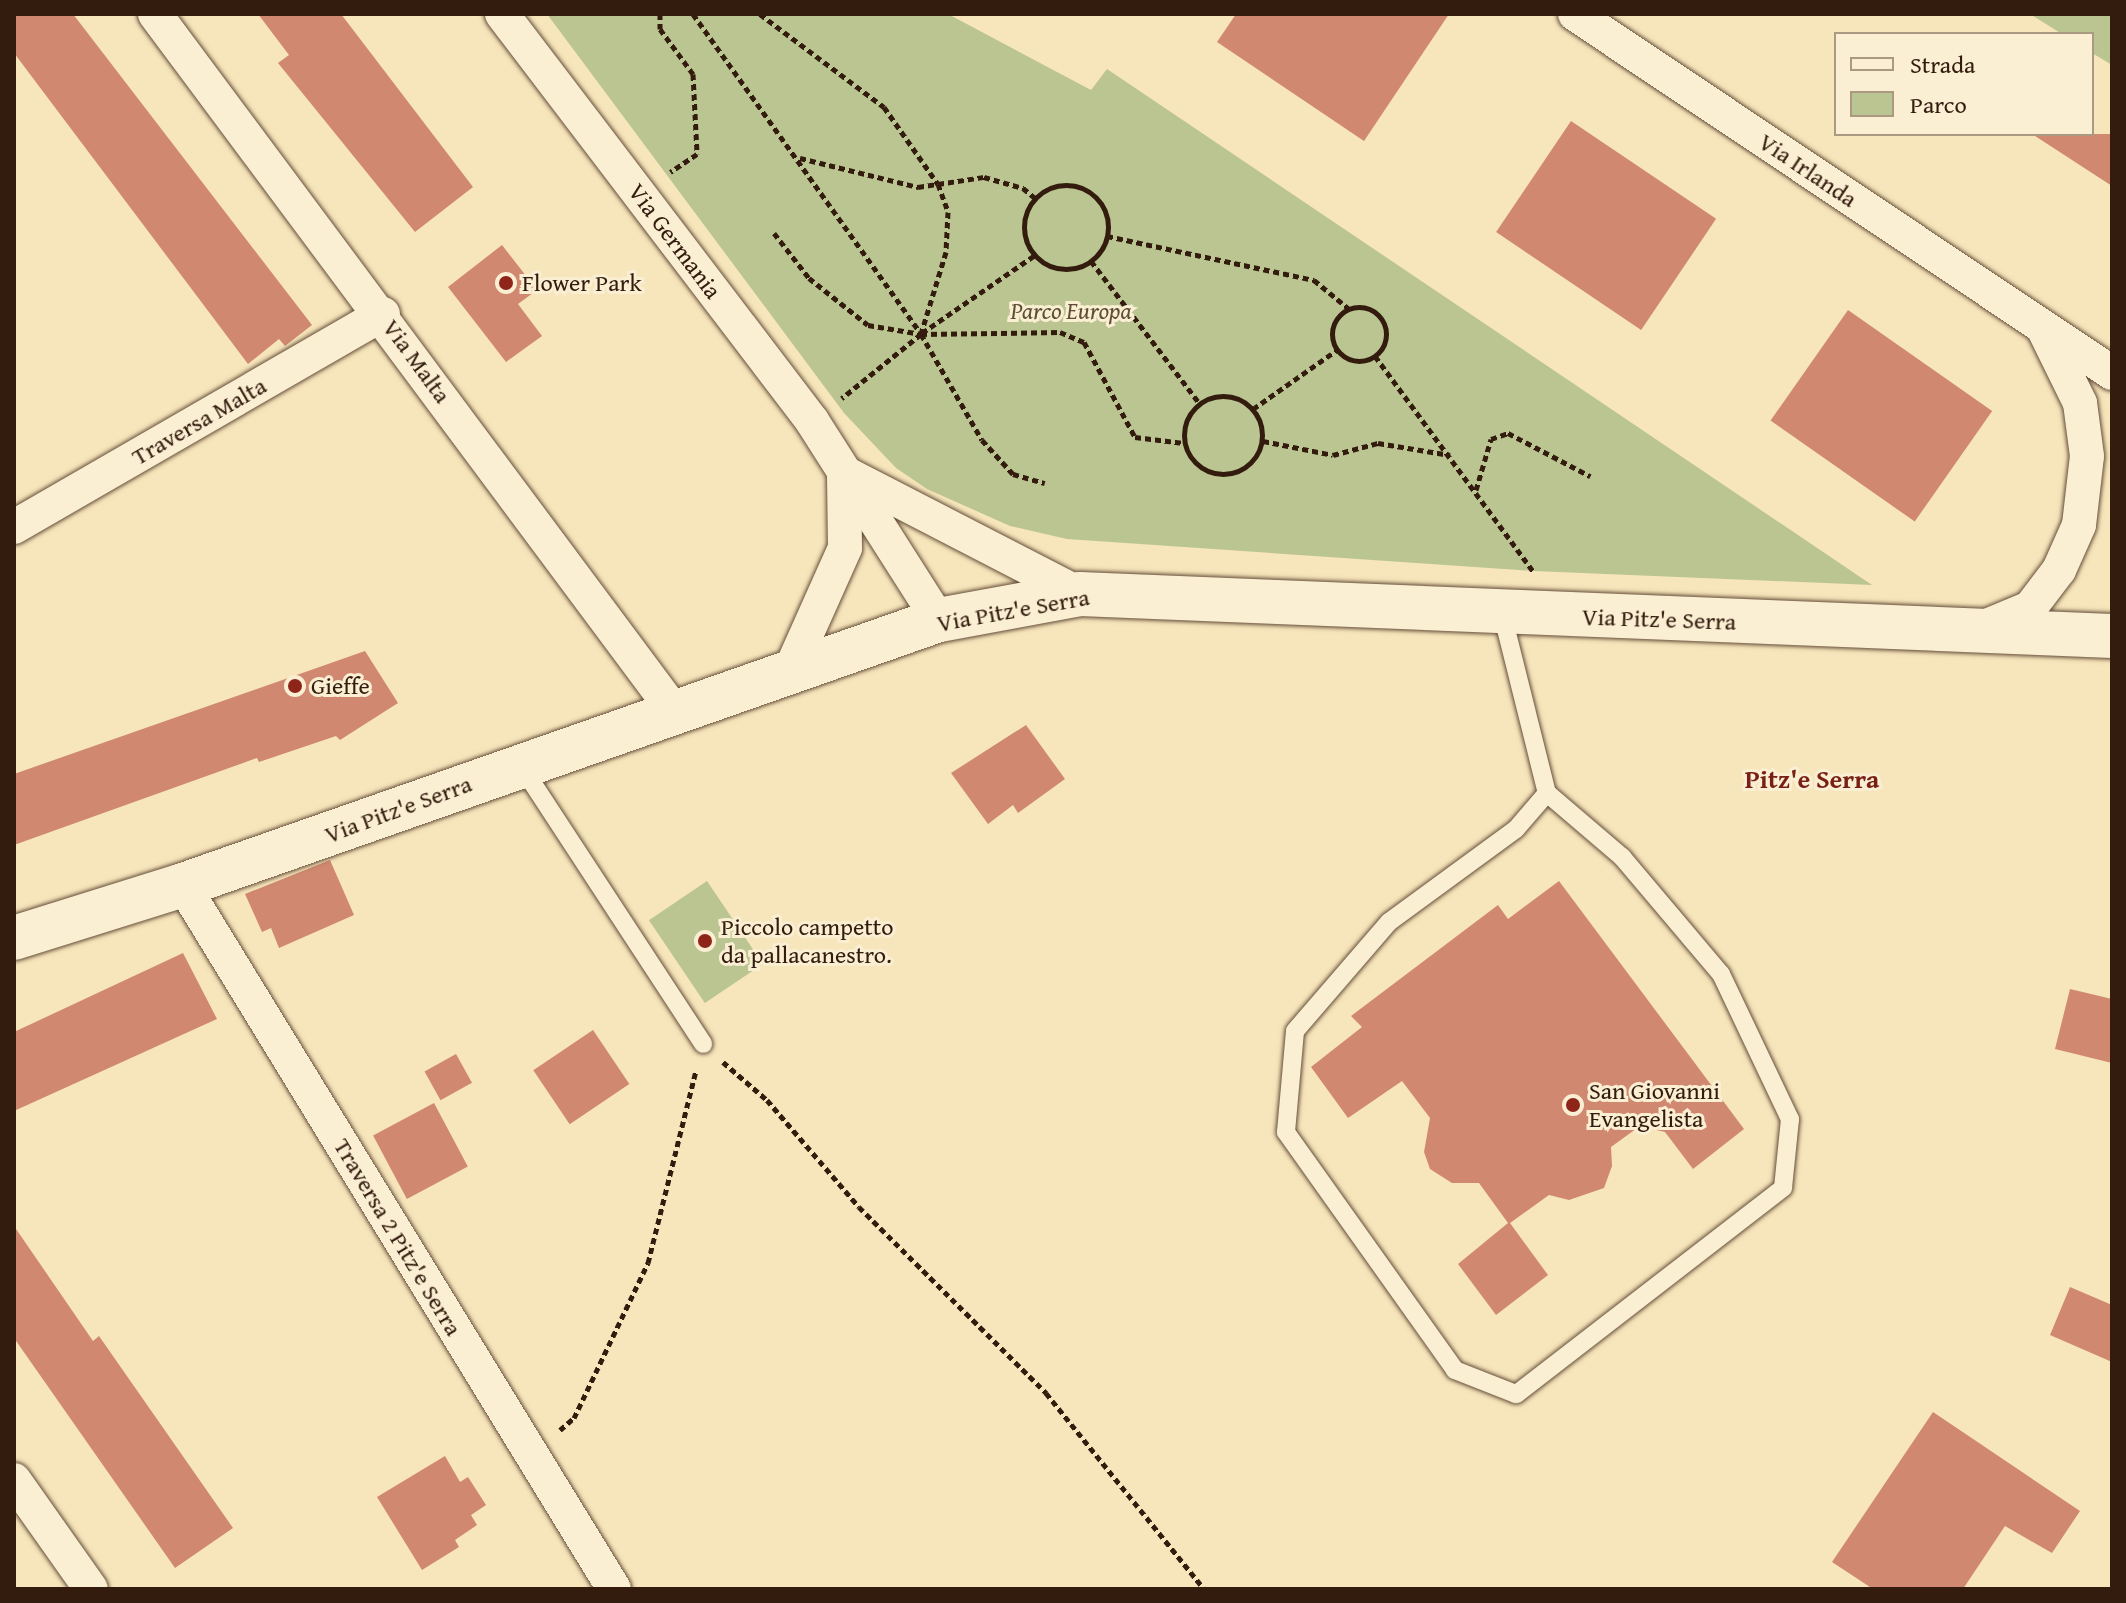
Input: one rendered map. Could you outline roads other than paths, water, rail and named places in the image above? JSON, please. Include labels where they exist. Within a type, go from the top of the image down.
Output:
[{"type":"street","name":"Via Malta","points":[[155,14],[383,314],[674,711]]},
{"type":"street","name":"Via Germania","points":[[502,14],[812,421],[939,620]]},
{"type":"street","name":"Via Irlanda","points":[[1575,14],[2112,373]]},
{"type":"street","name":"Traversa Malta","points":[[14,527],[383,314]]},
{"type":"street","name":"Via Irlanda","points":[[1975,630],[2030,608],[2059,570],[2079,525],[2087,456],[2080,403],[2040,325]]},
{"type":"street","name":"Via Germania","points":[[844,471],[1080,594]]},
{"type":"street","points":[[790,671],[845,548],[844,471]]},
{"type":"street","name":"Via Pitz'e Serra","points":[[14,938],[183,885],[939,620],[1080,594],[2112,636]]},
{"type":"street","name":"Traversa 2 Pitz'e Serra","points":[[183,885],[614,1589]]},
{"type":"street","points":[[14,1480],[91,1589]]},
{"type":"lane","points":[[1508,611],[1547,793],[1622,857],[1721,974],[1790,1119],[1783,1188],[1516,1394],[1455,1370],[1286,1132],[1295,1031],[1389,922],[1516,829],[1547,793]]},
{"type":"lane","points":[[521,765],[703,1044]]},
{"type":"place","name":"Flower Park","points":[[506,283]]},
{"type":"place","name":"Gieffe","points":[[295,686]]},
{"type":"place","name":"Piccolo campetto da pallacanestro.","points":[[705,941]]},
{"type":"place","name":"San Giovanni Evangelista","points":[[1573,1105]]},
{"type":"district","name":"Pitz'e Serra","points":[[1812,779]]},
{"type":"park label","name":"Parco Europa","points":[[1071,311]]}]
